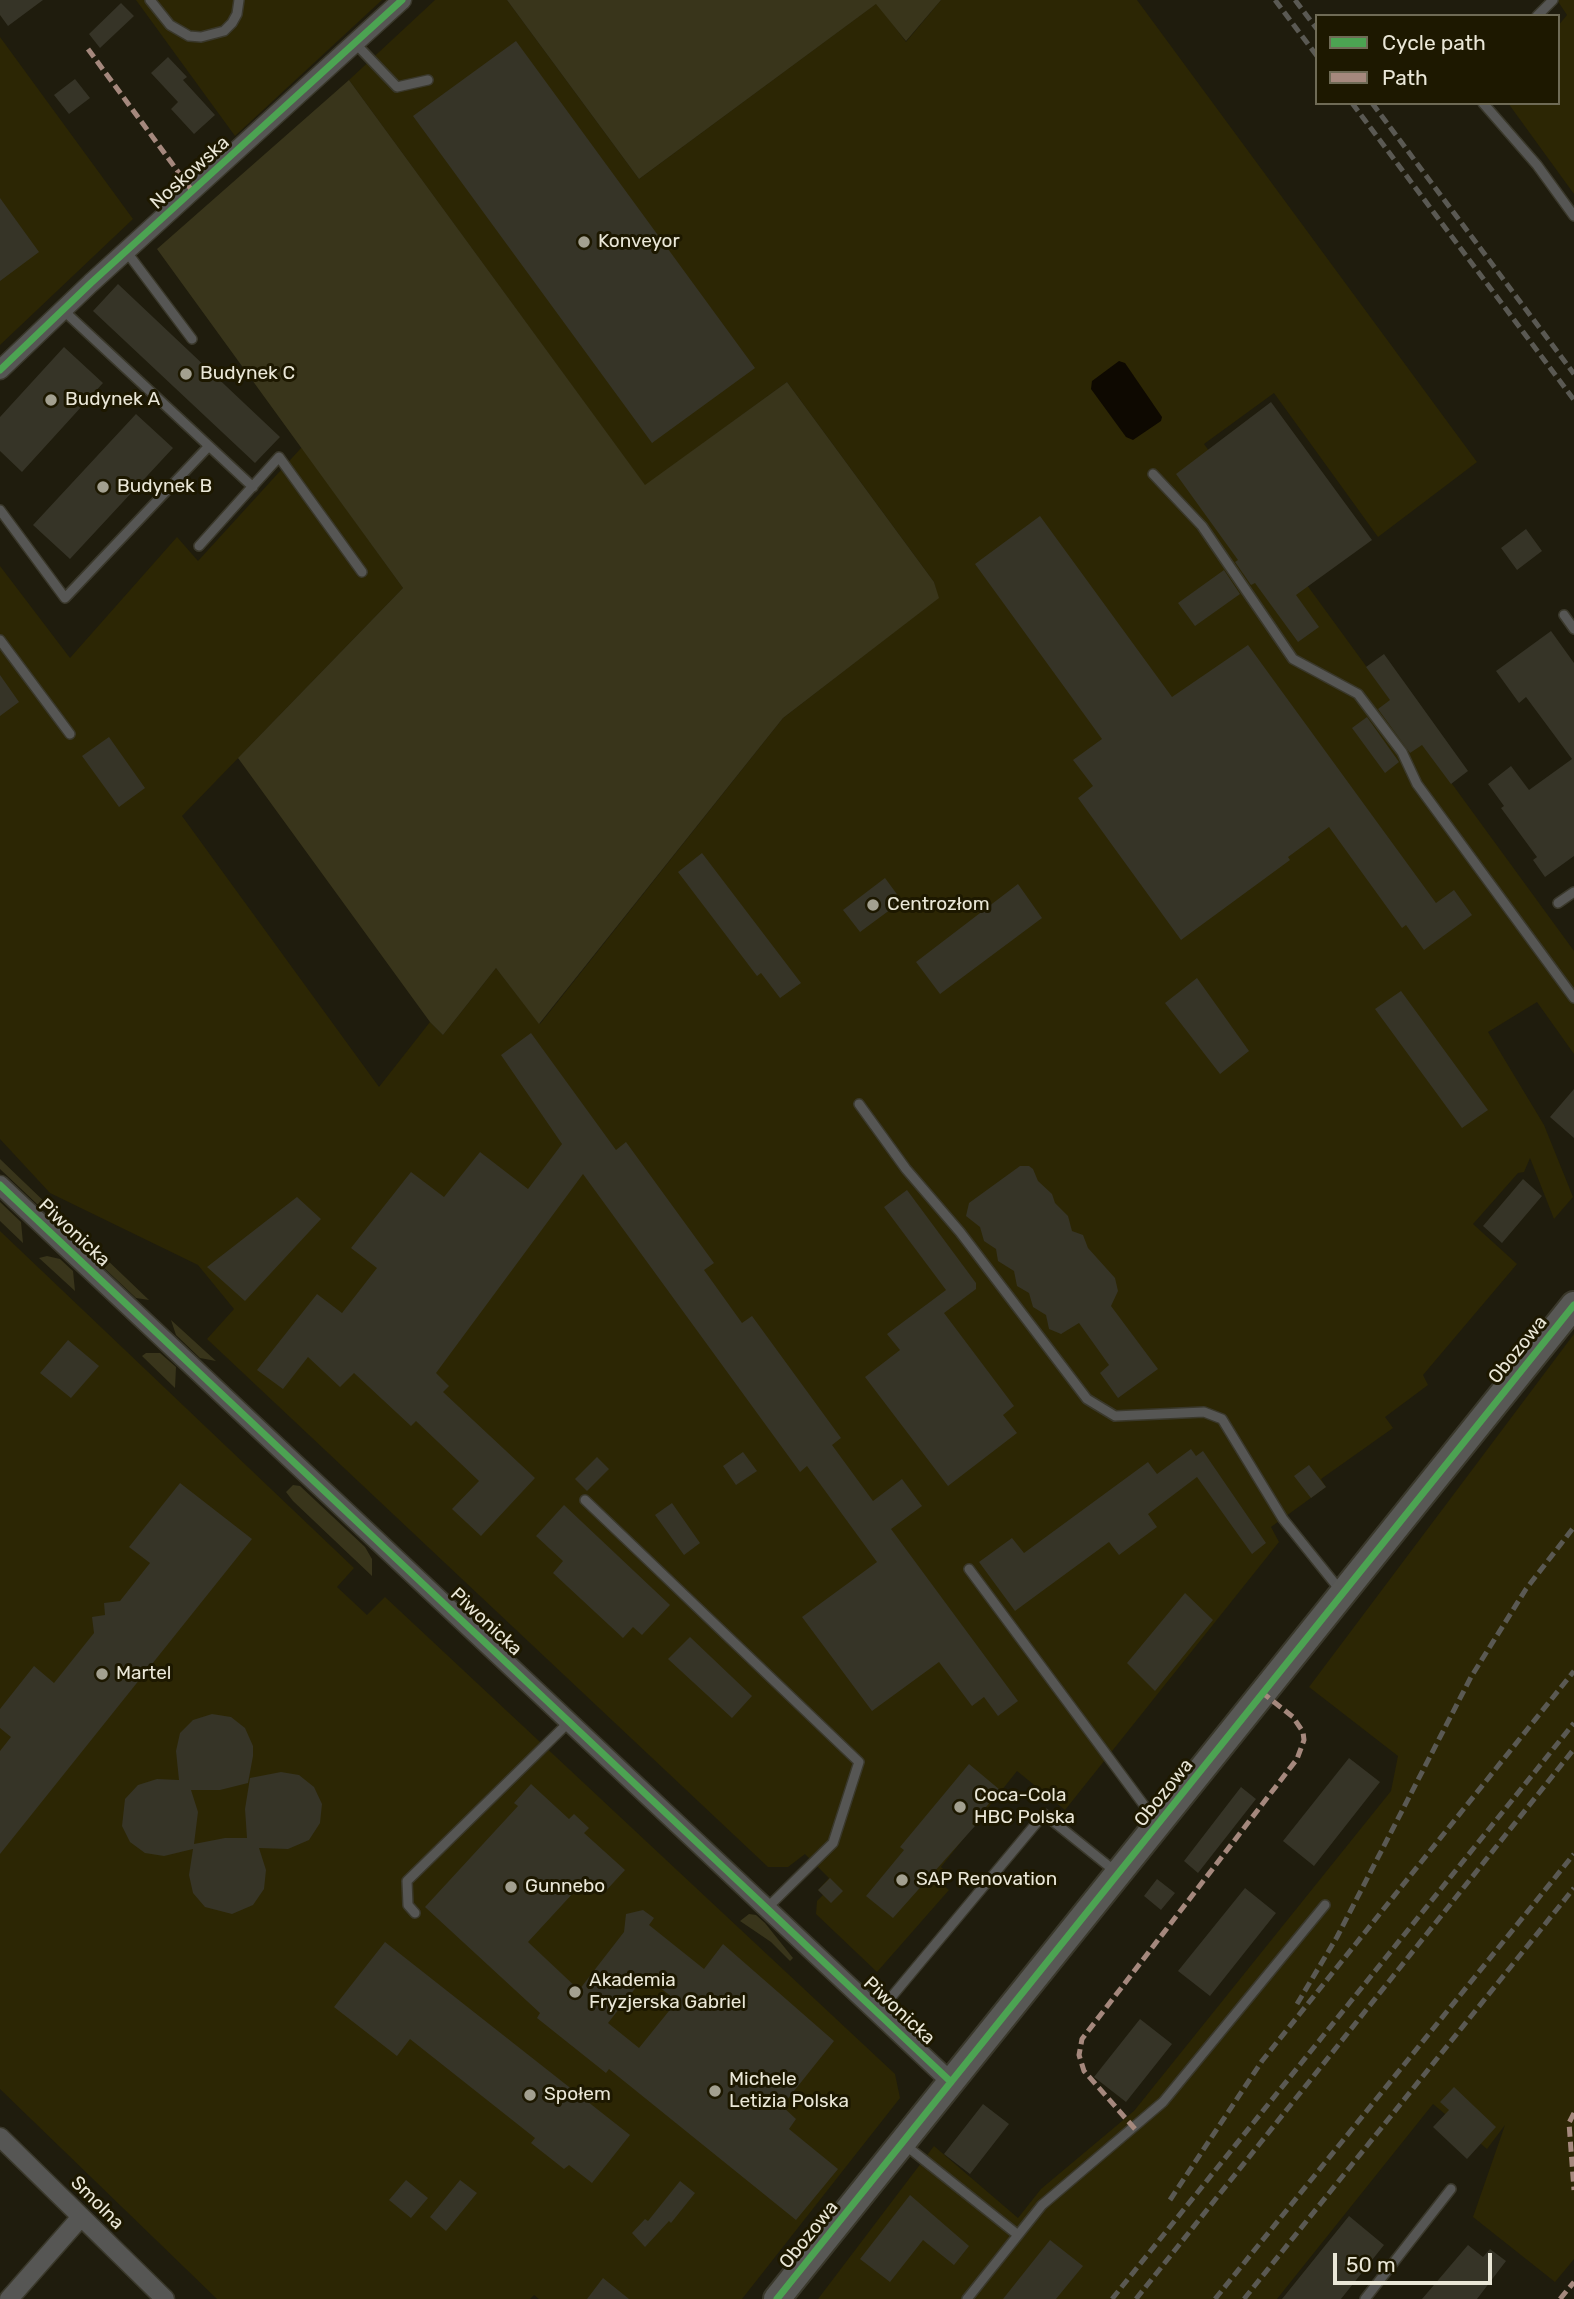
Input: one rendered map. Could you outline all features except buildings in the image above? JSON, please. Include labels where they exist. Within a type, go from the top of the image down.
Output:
[{"type":"street","name":"Noskowska","points":[[0,370],[126,251],[402,0]]},
{"type":"street","name":"Piwonicka","points":[[0,1185],[951,2082]]},
{"type":"street","name":"Obozowa","points":[[777,2299],[1574,1305]]},
{"type":"street","name":"Smolna","points":[[0,2137],[165,2299]]},
{"type":"street","points":[[9,2299],[81,2217]]},
{"type":"lane","points":[[150,0],[170,25],[189,36],[201,37],[224,31],[237,14],[239,0]]},
{"type":"lane","points":[[1539,14],[1553,0]]},
{"type":"lane","points":[[355,43],[397,87],[428,80]]},
{"type":"lane","points":[[1485,105],[1523,148],[1574,216]]},
{"type":"lane","points":[[126,251],[192,339]]},
{"type":"lane","points":[[62,310],[253,487]]},
{"type":"lane","points":[[0,510],[65,598],[209,446]]},
{"type":"lane","points":[[199,546],[279,457],[362,572]]},
{"type":"lane","points":[[1153,474],[1202,526],[1293,659],[1358,694],[1402,752],[1417,784],[1574,998]]},
{"type":"lane","points":[[1564,615],[1574,629]]},
{"type":"lane","points":[[0,640],[70,734]]},
{"type":"lane","points":[[1558,904],[1574,892]]},
{"type":"lane","points":[[859,1104],[906,1169],[960,1232],[1087,1399],[1115,1416],[1204,1412],[1222,1419],[1283,1519],[1343,1594]]},
{"type":"lane","points":[[585,1500],[859,1762],[833,1843],[767,1908]]},
{"type":"lane","points":[[969,1569],[1159,1824]]},
{"type":"lane","points":[[415,1913],[408,1905],[407,1881],[569,1721]]},
{"type":"lane","points":[[878,2013],[1044,1814],[1119,1874]]},
{"type":"lane","points":[[967,2299],[1049,2199],[1163,2102],[1325,1905]]},
{"type":"lane","points":[[903,2143],[1018,2235]]},
{"type":"lane","points":[[1364,2299],[1451,2189]]},
{"type":"shaded area","points":[[136,0],[382,0],[235,136]]},
{"type":"shaded area","points":[[435,0],[507,0],[639,179],[877,3],[906,42],[941,0],[1137,0],[1477,462],[1378,537],[1274,393],[1204,444],[1574,951],[1574,1054],[1537,1002],[1488,1032],[1544,1125],[1573,1197],[1554,1219],[1530,1158],[1524,1172],[1518,1173],[1473,1224],[1517,1264],[1423,1375],[1428,1385],[1385,1417],[1393,1428],[1321,1479],[1326,1487],[1271,1527],[1279,1542],[1065,1810],[1017,1771],[941,1867],[950,1875],[943,1885],[949,1890],[877,1972],[816,1914],[817,1901],[823,1895],[818,1890],[829,1878],[805,1854],[788,1867],[768,1867],[207,1339],[234,1309],[198,1265],[50,1193],[0,1139],[0,566],[70,658],[177,537],[198,561],[302,447],[403,588],[182,816],[379,1087],[430,1022],[443,1035],[496,968],[540,1024],[783,718],[938,598],[934,582],[787,382],[645,486],[349,80]]},
{"type":"shaded area","points":[[507,0],[941,0],[906,41],[876,4],[639,179]]},
{"type":"shaded area","points":[[1557,0],[1574,0],[1574,194],[1509,105],[1560,105],[1560,24],[1567,15]]},
{"type":"shaded area","points":[[0,37],[133,219],[0,345]]},
{"type":"shaded area","points":[[349,80],[645,485],[787,382],[934,582],[939,598],[783,718],[539,1024],[496,968],[443,1035],[430,1022],[238,758],[403,588],[157,249]]},
{"type":"shaded area","points":[[1119,361],[1125,363],[1162,417],[1161,421],[1133,440],[1126,437],[1091,389],[1092,381]]},
{"type":"shaded area","points":[[0,1159],[51,1208],[37,1204],[0,1169]]},
{"type":"shaded area","points":[[0,1202],[21,1222],[23,1243],[0,1221]]},
{"type":"shaded area","points":[[0,1231],[354,1568],[337,1587],[367,1615],[385,1597],[895,2074],[900,2098],[742,2299],[539,2299],[534,2295],[530,2299],[217,2299],[0,2089]]},
{"type":"shaded area","points":[[79,1233],[149,1300],[136,1298],[85,1250]]},
{"type":"shaded area","points":[[47,1256],[60,1259],[73,1271],[75,1291],[39,1258]]},
{"type":"shaded area","points":[[171,1320],[216,1361],[200,1358],[176,1335]]},
{"type":"shaded area","points":[[1574,1334],[1574,2259],[1555,2282],[1473,2217],[1505,2125],[1487,2149],[1433,2104],[1277,2299],[818,2299],[934,2146],[1018,2218],[1041,2189],[1134,2111],[1391,1791],[1398,1756],[1309,1687]]},
{"type":"shaded area","points":[[146,1353],[160,1353],[176,1367],[175,1388],[142,1356]]},
{"type":"shaded area","points":[[293,1485],[300,1486],[365,1547],[372,1559],[372,1576],[293,1501],[286,1492]]},
{"type":"shaded area","points":[[749,1914],[756,1915],[765,1923],[793,1958],[790,1961],[771,1942],[740,1921]]},
{"type":"railway","points":[[1275,0],[1315,53]]},
{"type":"railway","points":[[1295,0],[1315,26]]},
{"type":"railway","points":[[1353,105],[1574,400]]},
{"type":"railway","points":[[1373,105],[1574,374]]},
{"type":"railway","points":[[1297,2004],[1337,1937],[1471,1677],[1526,1589],[1574,1527]]},
{"type":"railway","points":[[1170,2200],[1262,2061],[1574,1671]]},
{"type":"railway","points":[[1112,2299],[1574,1723]]},
{"type":"railway","points":[[1136,2299],[1574,1749]]},
{"type":"railway","points":[[1215,2299],[1574,1854]]},
{"type":"railway","points":[[1244,2299],[1574,1888]]},
{"type":"marked path","points":[[88,49],[193,192]]},
{"type":"marked path","points":[[1135,2129],[1084,2071],[1079,2055],[1082,2039],[1297,1759],[1304,1740],[1303,1732],[1293,1717],[1264,1694]]},
{"type":"marked path","points":[[1574,2113],[1569,2123],[1574,2190]]},
{"type":"marked path","points":[[1560,2299],[1574,2282]]},
{"type":"cycle path","points":[[0,370],[91,283],[402,0]]},
{"type":"cycle path","points":[[0,1185],[951,2082]]},
{"type":"cycle path","points":[[777,2299],[1574,1305]]},
{"type":"place","name":"Konveyor","points":[[584,242]]},
{"type":"place","name":"Budynek C","points":[[186,374]]},
{"type":"place","name":"Budynek A","points":[[51,400]]},
{"type":"place","name":"Budynek B","points":[[103,487]]},
{"type":"place","name":"Centrozłom","points":[[873,905]]},
{"type":"place","name":"Martel","points":[[102,1674]]},
{"type":"place","name":"Coca-Cola HBC Polska","points":[[960,1807]]},
{"type":"place","name":"SAP Renovation","points":[[902,1880]]},
{"type":"place","name":"Gunnebo","points":[[511,1887]]},
{"type":"place","name":"Akademia Fryzjerska Gabriel","points":[[575,1992]]},
{"type":"place","name":"Michele Letizia Polska","points":[[715,2091]]},
{"type":"place","name":"Społem","points":[[530,2095]]}]
